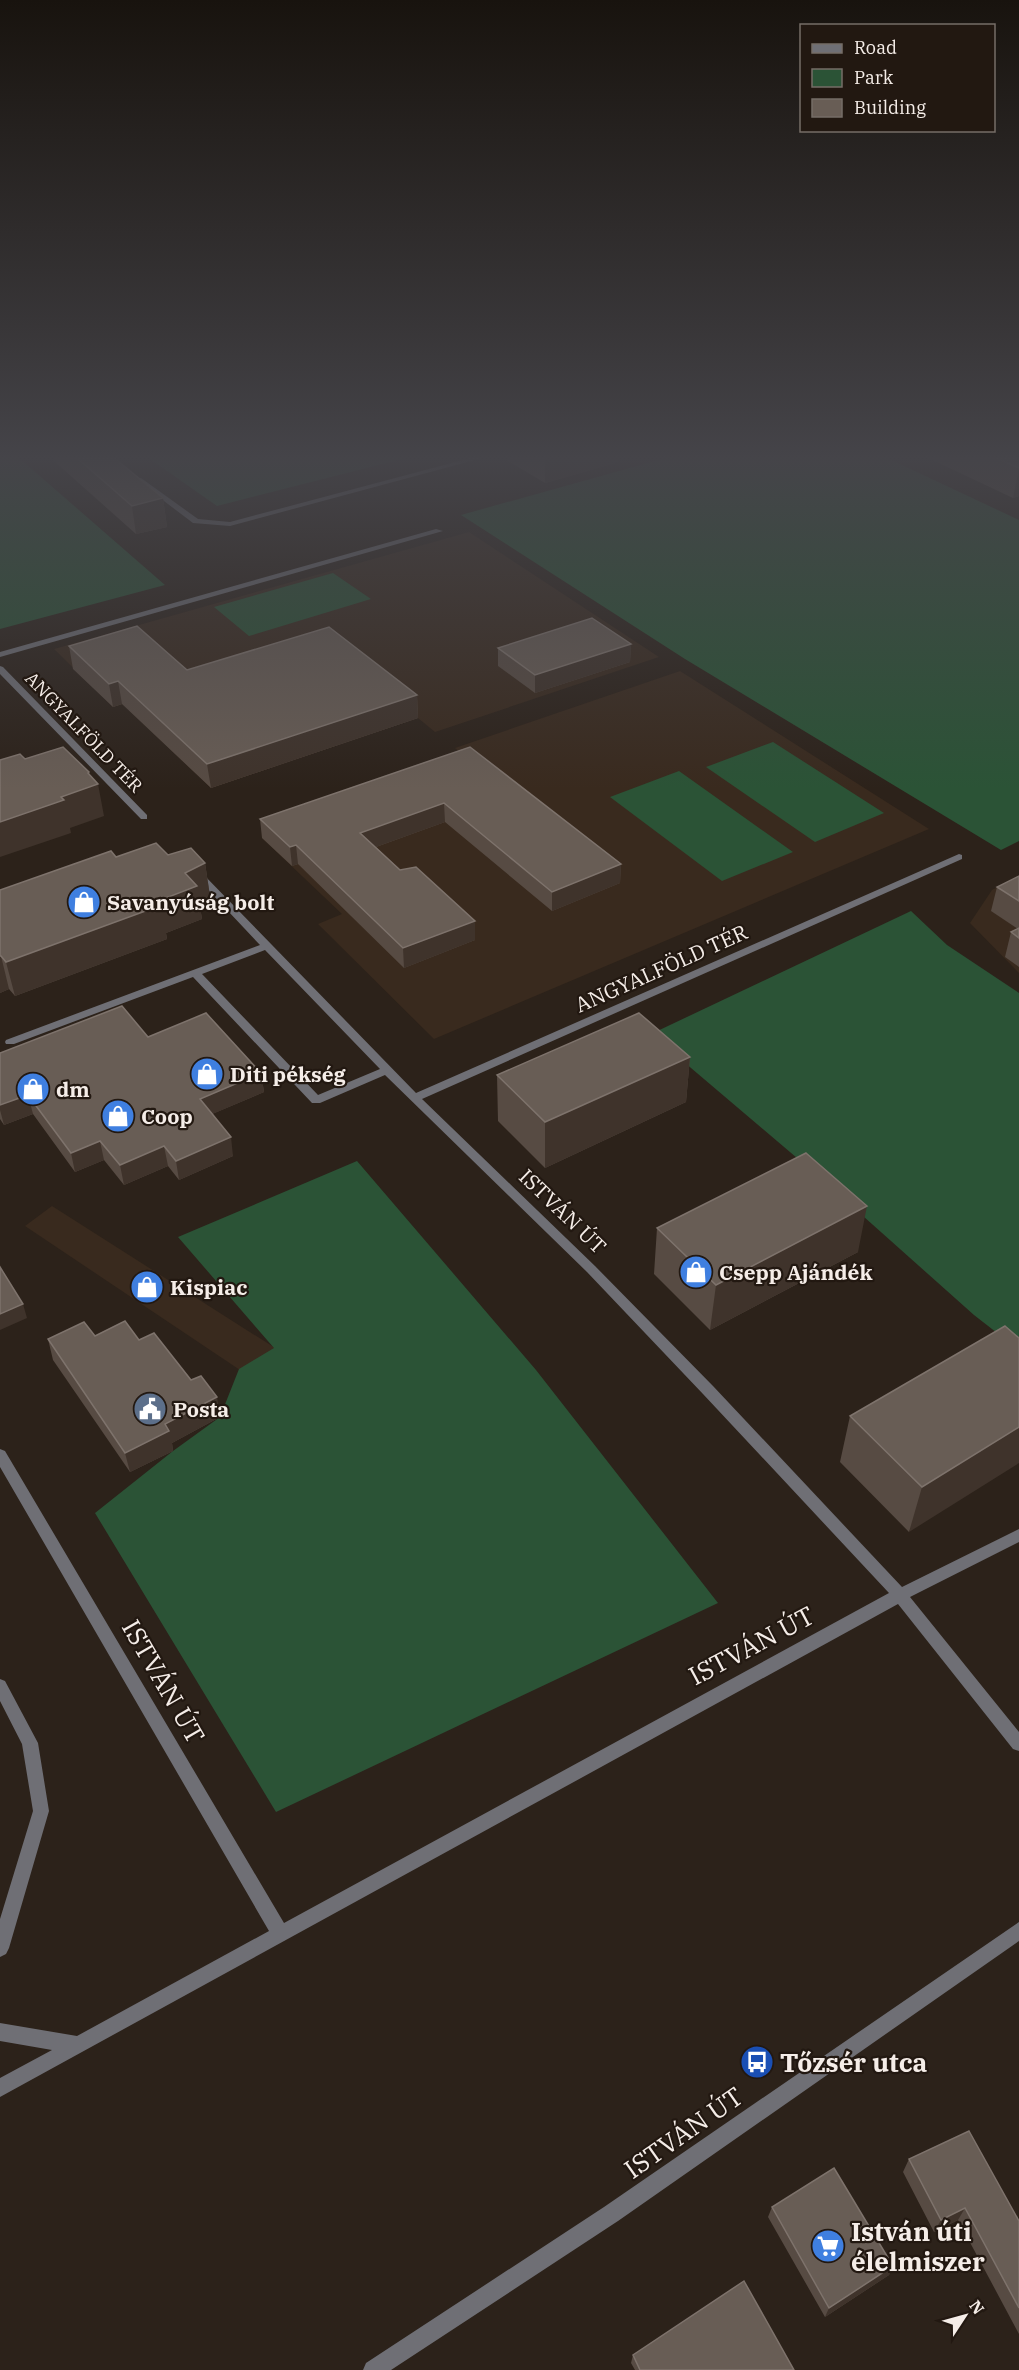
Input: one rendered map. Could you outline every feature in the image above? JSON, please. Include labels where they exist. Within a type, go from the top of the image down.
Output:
[{"type":"street","name":"ANGYALFÖLD TÉR","points":[[0,655],[309,568]]},
{"type":"street","name":"ANGYALFÖLD TÉR","points":[[0,669],[144,817]]},
{"type":"street","name":"ANGYALFÖLD TÉR","points":[[414,1098],[959,857]]},
{"type":"street","points":[[193,870],[414,1098]]},
{"type":"street","points":[[10,1042],[266,946]]},
{"type":"street","points":[[195,973],[316,1100],[387,1070]]},
{"type":"street","name":"ISTVÁN ÚT","points":[[414,1098],[591,1269],[716,1398],[900,1595],[1019,1744]]},
{"type":"street","name":"ISTVÁN ÚT","points":[[0,1455],[281,1934]]},
{"type":"street","name":"ISTVÁN ÚT","points":[[0,2088],[900,1595],[1019,1535]]},
{"type":"street","points":[[0,1686],[30,1743],[41,1811],[0,1948]]},
{"type":"street","name":"ISTVÁN ÚT","points":[[373,2370],[611,2214],[1019,1931]]},
{"type":"street","points":[[0,2032],[77,2045]]},
{"type":"shaded area","points":[[343,568],[523,568],[659,657],[435,732],[418,718],[211,788],[130,711],[143,698],[113,707],[54,649]]},
{"type":"shaded area","points":[[680,671],[929,829],[434,1039],[318,924],[342,914],[262,838],[474,764],[455,748]]},
{"type":"shaded area","points":[[1019,876],[1019,973],[970,923],[992,890]]},
{"type":"shaded area","name":"Kispiac","points":[[52,1206],[341,1390],[310,1417],[25,1226]]},
{"type":"green space","points":[[0,568],[145,568],[165,585],[0,629]]},
{"type":"green space","points":[[543,568],[1019,568],[1019,841],[1001,850],[685,659]]},
{"type":"green space","points":[[333,573],[371,599],[249,636],[214,607]]},
{"type":"green space","points":[[773,742],[884,813],[815,842],[706,767]]},
{"type":"green space","points":[[679,771],[793,852],[722,881],[610,797]]},
{"type":"green space","points":[[911,911],[947,945],[1019,993],[1019,1350],[974,1315],[817,1175],[651,1034]]},
{"type":"green space","points":[[357,1161],[536,1370],[718,1603],[276,1812],[95,1513],[220,1417],[239,1369],[274,1348],[178,1237]]},
{"type":"building","points":[[592,618],[631,644],[535,675],[498,648]]},
{"type":"building","points":[[137,626],[187,670],[329,627],[417,695],[207,764],[118,681],[109,684],[69,646]]},
{"type":"building","points":[[63,747],[98,784],[61,797],[64,800],[0,822],[0,760],[20,754],[25,759]]},
{"type":"building","points":[[470,747],[621,864],[552,892],[444,803],[360,833],[400,870],[416,867],[475,921],[403,948],[296,845],[290,847],[260,819]]},
{"type":"building","points":[[156,843],[168,855],[191,848],[205,863],[185,873],[197,886],[158,901],[162,905],[6,962],[0,956],[0,890],[111,851],[116,857]]},
{"type":"building","points":[[1019,876],[1019,901],[997,887]]},
{"type":"building","points":[[1019,928],[1019,938],[1011,932]]},
{"type":"building","points":[[122,1006],[148,1037],[206,1013],[261,1073],[200,1099],[231,1137],[176,1161],[164,1146],[120,1165],[100,1141],[71,1153],[28,1095],[0,1105],[0,1053]]},
{"type":"building","points":[[639,1013],[690,1057],[545,1122],[497,1075]]},
{"type":"building","points":[[806,1153],[867,1206],[716,1285],[657,1228]]},
{"type":"building","points":[[0,1267],[23,1304],[0,1314]]},
{"type":"building","name":"Posta","points":[[125,1321],[139,1340],[154,1333],[191,1380],[201,1376],[217,1397],[165,1424],[169,1431],[125,1453],[48,1339],[84,1322],[95,1336]]},
{"type":"building","points":[[1005,1326],[1019,1338],[1019,1427],[922,1487],[850,1416]]},
{"type":"building","points":[[969,2131],[1019,2221],[1019,2308],[965,2208],[941,2220],[909,2159]]},
{"type":"building","name":"István úti élelmiszer","points":[[834,2168],[893,2266],[829,2308],[772,2207]]},
{"type":"building","points":[[744,2281],[794,2370],[640,2370],[633,2355]]},
{"type":"place","name":"Savanyúság bolt","points":[[84,902]]},
{"type":"place","name":"Diti pékség","points":[[207,1074]]},
{"type":"place","name":"dm","points":[[33,1089]]},
{"type":"place","name":"Coop","points":[[118,1116]]},
{"type":"place","name":"Csepp Ajándék","points":[[696,1272]]},
{"type":"place","name":"Kispiac","points":[[147,1287]]},
{"type":"place","name":"Posta","points":[[150,1409]]},
{"type":"place","name":"Tőzsér utca","points":[[757,2062]]},
{"type":"place","name":"István úti élelmiszer","points":[[828,2246]]}]
